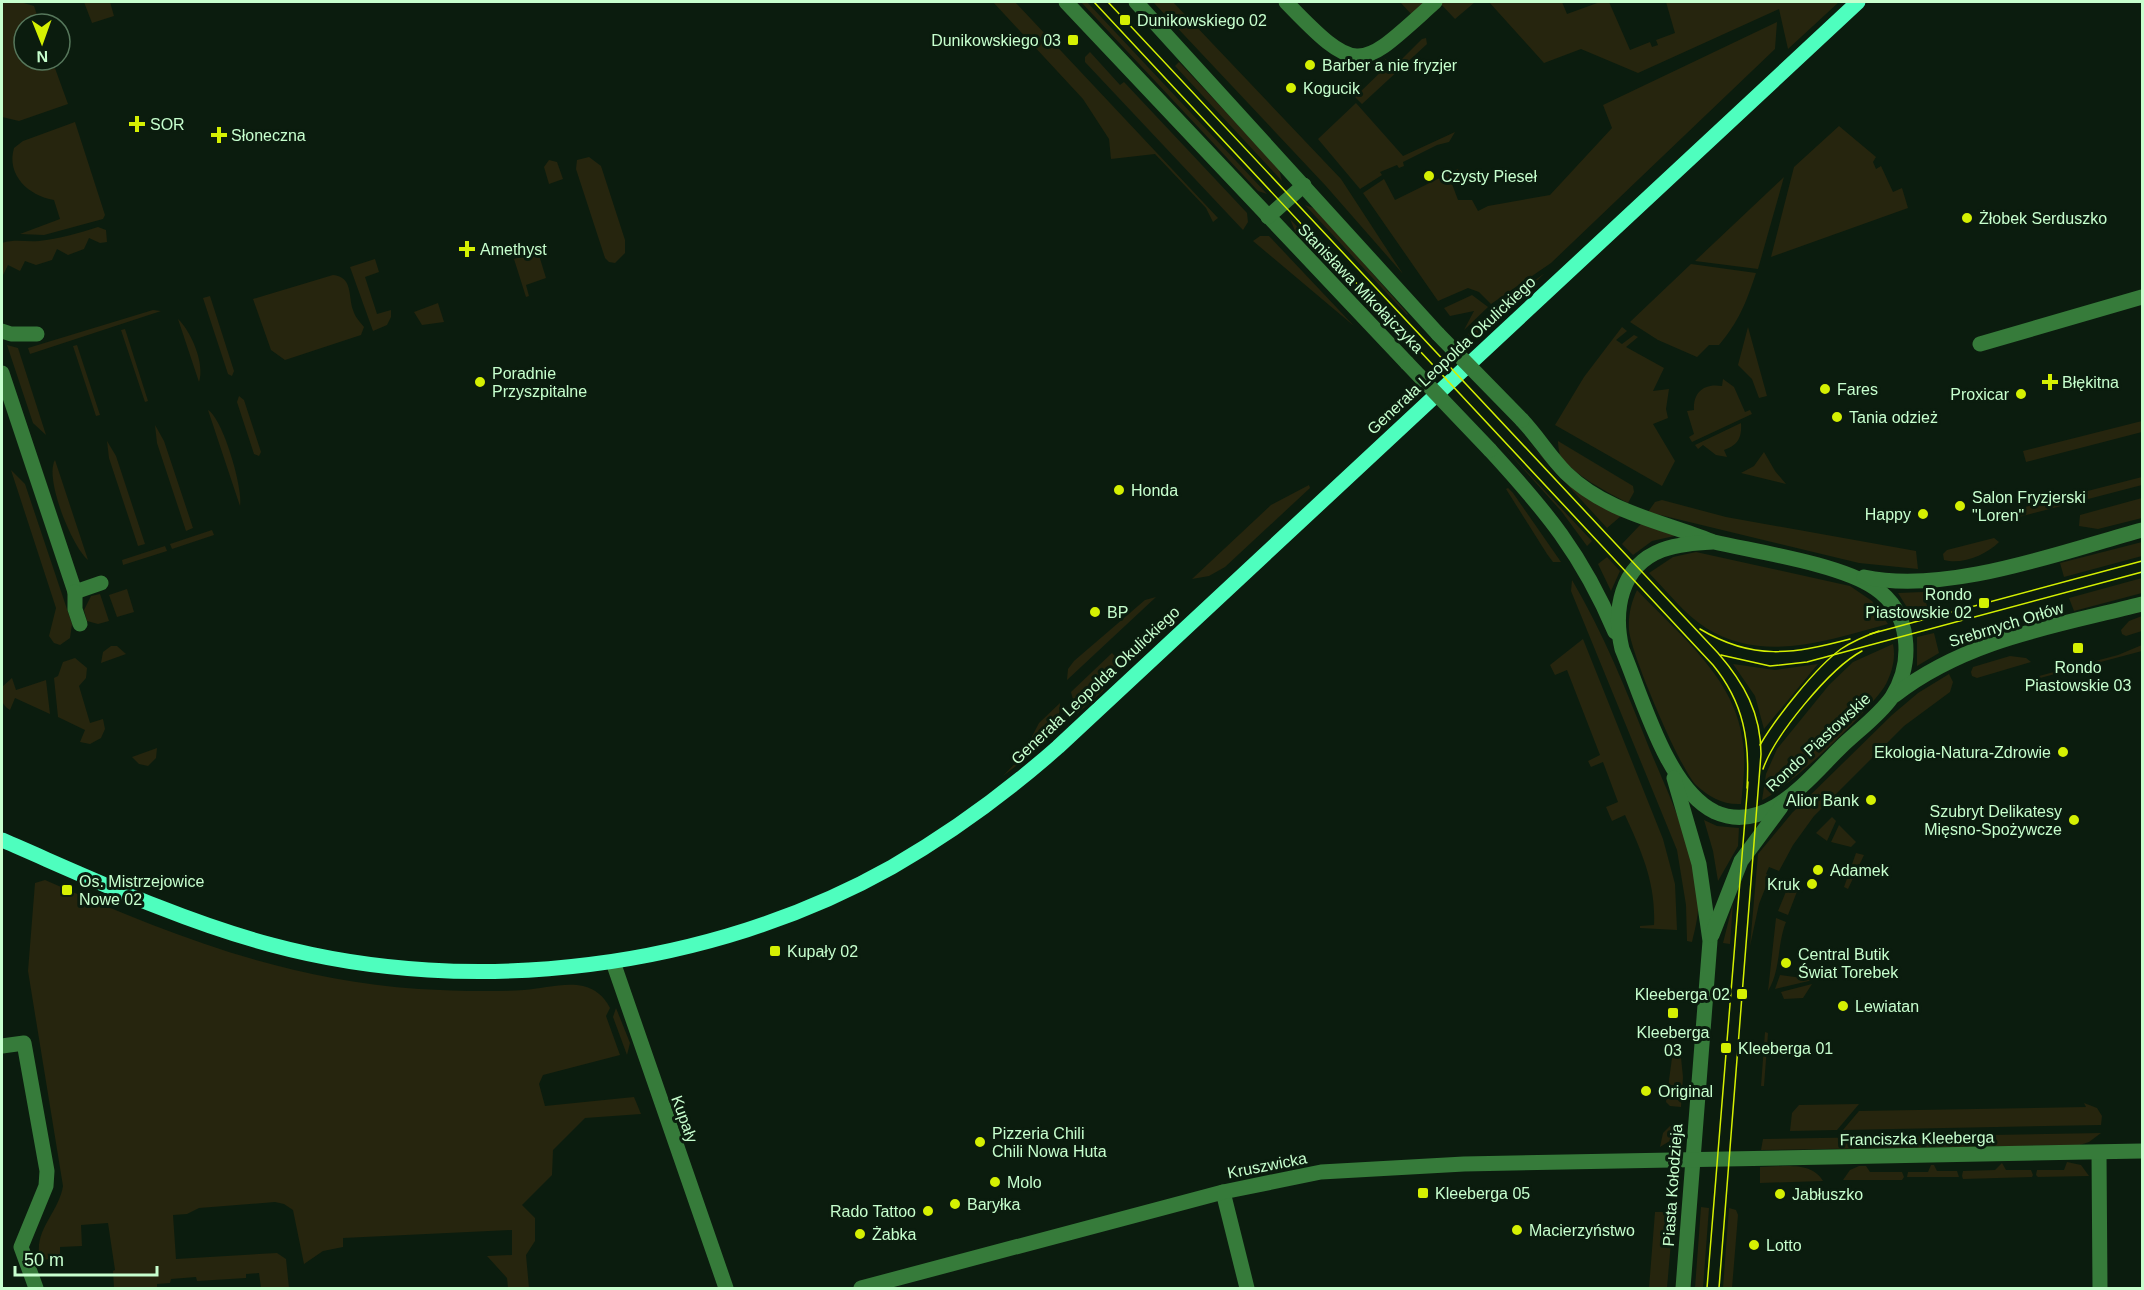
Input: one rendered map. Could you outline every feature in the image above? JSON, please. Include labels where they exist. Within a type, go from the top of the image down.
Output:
[{"type":"main road","name":"Generała Leopolda Okulickiego","points":[[2,840],[140,901],[203,924],[313,955],[378,965],[460,971],[516,970],[613,962],[736,933],[822,901],[890,868],[927,846],[1001,794],[1042,761],[1112,699],[1156,654],[1858,2]]},
{"type":"street","name":"Stanisława Mikołajczyka","points":[[1066,2],[1490,450],[1568,541],[1589,575],[1622,649]]},
{"type":"street","name":"Stanisława Mikołajczyka","points":[[1137,2],[1438,334],[1522,420],[1554,460],[1590,492],[1634,515],[1714,542]]},
{"type":"street","points":[[1286,2],[1329,45],[1342,53],[1363,56],[1381,50],[1435,2]]},
{"type":"street","points":[[1268,217],[1304,185]]},
{"type":"street","points":[[1980,344],[2142,297]]},
{"type":"street","points":[[2,331],[11,334],[37,334]]},
{"type":"street","points":[[2,373],[75,592],[75,609],[80,624]]},
{"type":"street","points":[[1855,576],[1911,581],[1959,577],[2142,530]]},
{"type":"street","name":"Rondo Piastowskie","points":[[1714,542],[1855,576],[1885,596],[1902,625],[1906,659],[1901,678],[1891,699],[1788,799],[1756,814],[1726,816],[1699,801],[1672,769],[1622,649],[1618,631],[1618,604],[1624,588],[1638,568],[1661,550],[1714,542]]},
{"type":"street","points":[[75,592],[101,583]]},
{"type":"street","name":"Srebrnych Orłów","points":[[1891,699],[1930,670],[1968,651],[2142,604]]},
{"type":"street","name":"Piasta Kołodzieja","points":[[1672,769],[1699,864],[1710,941]]},
{"type":"street","name":"Piasta Kołodzieja","points":[[1683,1288],[1710,941],[1720,909],[1741,861],[1754,840],[1788,799]]},
{"type":"street","name":"Kupały","points":[[613,962],[726,1288]]},
{"type":"street","points":[[2,1046],[24,1043],[47,1178],[21,1247],[36,1288]]},
{"type":"street","name":"Franciszka Kleeberga","points":[[1692,1159],[2142,1151]]},
{"type":"street","points":[[2099,1153],[2100,1288]]},
{"type":"street","name":"Kruszwicka","points":[[861,1288],[1223,1192],[1285,1178],[1368,1168],[1692,1159]]},
{"type":"street","points":[[1223,1192],[1247,1288]]},
{"type":"shaded area","points":[[2,2],[20,2],[34,6],[36,12],[12,12],[12,72],[56,72],[68,104],[19,121],[2,117]]},
{"type":"shaded area","points":[[84,2],[110,2],[114,16],[92,23]]},
{"type":"shaded area","points":[[993,2],[1015,2],[1218,218],[1213,222],[1206,208],[1155,154],[1111,159],[1109,139],[1083,99]]},
{"type":"shaded area","points":[[1081,2],[1087,2],[1267,194],[1258,191]]},
{"type":"shaded area","points":[[1153,2],[1173,2],[1341,179],[1403,274],[1325,185]]},
{"type":"shaded area","points":[[1400,2],[1428,2],[1413,16]]},
{"type":"shaded area","points":[[1441,2],[1475,2],[1455,19]]},
{"type":"shaded area","points":[[1489,2],[1562,2],[1567,14],[1600,2],[1609,2],[1630,50],[1650,42],[1652,47],[1658,45],[1656,40],[1675,33],[1666,2],[1839,2],[1788,49],[1779,9],[1638,73],[1581,49],[1544,63]]},
{"type":"shaded area","points":[[1777,22],[1775,49],[1551,263],[1491,304],[1479,292],[1468,288],[1438,301],[1363,193],[1384,179],[1395,200],[1458,169],[1461,179],[1452,184],[1458,200],[1472,200],[1478,211],[1488,206],[1550,195],[1612,128],[1603,105]]},
{"type":"shaded area","points":[[1426,38],[1427,44],[1362,104],[1355,97],[1389,64],[1384,58],[1395,66],[1422,39]]},
{"type":"shaded area","points":[[1090,52],[1120,85],[1124,82],[1247,213],[1248,222],[1243,230],[1085,62],[1085,57]]},
{"type":"shaded area","points":[[1179,62],[1279,169],[1282,181],[1175,66]]},
{"type":"shaded area","points":[[1356,103],[1403,156],[1455,132],[1449,142],[1437,145],[1403,162],[1404,166],[1399,168],[1397,165],[1380,172],[1382,175],[1360,189],[1318,139]]},
{"type":"shaded area","points":[[75,122],[105,215],[103,219],[44,235],[20,234],[60,219],[54,200],[36,194],[22,183],[13,167],[14,148],[23,141]]},
{"type":"shaded area","points":[[1839,126],[1876,157],[1873,162],[1876,169],[1881,166],[1893,192],[1902,188],[1908,208],[1771,257],[1794,167]]},
{"type":"shaded area","points":[[589,157],[601,166],[625,240],[625,253],[615,263],[605,258],[576,169],[577,160]]},
{"type":"shaded area","points":[[549,160],[557,162],[563,179],[549,184],[544,167]]},
{"type":"shaded area","points":[[1784,177],[1758,269],[1695,261]]},
{"type":"shaded area","points":[[1305,205],[1316,209],[1407,315]]},
{"type":"shaded area","points":[[1290,219],[1392,328],[1391,329],[1296,233]]},
{"type":"shaded area","points":[[98,227],[106,230],[107,242],[100,243],[89,238],[84,249],[68,255],[57,249],[52,260],[36,265],[25,261],[20,271],[8,265],[2,277],[2,243],[46,240]]},
{"type":"shaded area","points":[[1260,236],[1269,236],[1354,326],[1253,241]]},
{"type":"shaded area","points":[[538,252],[546,278],[526,285],[529,296],[526,297],[514,259]]},
{"type":"shaded area","points":[[375,259],[379,272],[365,277],[377,314],[391,310],[391,317],[387,325],[373,331],[350,267]]},
{"type":"shaded area","points":[[1691,264],[1756,273],[1749,294],[1732,328],[1719,345],[1709,345],[1697,357],[1658,340],[1630,322]]},
{"type":"shaded area","points":[[1545,273],[1473,340],[1468,334],[1497,308]]},
{"type":"shaded area","points":[[333,275],[339,276],[347,283],[354,313],[364,327],[361,335],[285,360],[271,350],[253,299]]},
{"type":"shaded area","points":[[1472,295],[1488,307],[1464,330],[1474,311],[1450,316],[1444,308]]},
{"type":"shaded area","points":[[210,296],[234,371],[232,376],[228,374],[203,298]]},
{"type":"shaded area","points":[[438,303],[444,322],[422,325],[414,312]]},
{"type":"shaded area","points":[[153,310],[161,311],[30,354],[28,348]]},
{"type":"shaded area","points":[[178,319],[188,331],[196,348],[200,366],[199,382]]},
{"type":"shaded area","points":[[1622,327],[1627,331],[1616,340],[1622,344],[1634,335],[1638,337],[1626,347],[1664,368],[1653,391],[1669,389],[1666,409],[1668,418],[1653,424],[1675,461],[1662,486],[1555,425],[1584,377]]},
{"type":"shaded area","points":[[1748,327],[1767,396],[1759,398],[1752,379],[1738,365]]},
{"type":"shaded area","points":[[125,329],[148,401],[145,402],[121,330]]},
{"type":"shaded area","points":[[7,345],[18,348],[46,435],[33,423]]},
{"type":"shaded area","points":[[77,345],[100,415],[96,416],[73,346]]},
{"type":"shaded area","points":[[1723,379],[1734,387],[1745,412],[1750,410],[1752,414],[1692,442],[1689,437],[1694,434],[1687,411],[1694,410],[1695,398],[1701,390],[1710,386],[1722,386]]},
{"type":"shaded area","points":[[239,396],[244,400],[261,452],[259,456],[254,454],[237,402]]},
{"type":"shaded area","points":[[208,410],[220,426],[231,455],[240,506]]},
{"type":"shaded area","points":[[2142,421],[2142,432],[2026,462],[2023,451]]},
{"type":"shaded area","points":[[1741,423],[1738,440],[1733,446],[1724,450],[1727,457],[1716,455],[1703,445],[1698,449],[1695,445]]},
{"type":"shaded area","points":[[155,425],[164,441],[193,528],[186,531],[157,443]]},
{"type":"shaded area","points":[[1516,429],[1565,481],[1621,516],[1607,528]]},
{"type":"shaded area","points":[[107,441],[116,456],[145,544],[138,546],[109,458]]},
{"type":"shaded area","points":[[1558,441],[1633,486],[1634,492],[1628,503],[1572,469],[1560,455]]},
{"type":"shaded area","points":[[1500,443],[1592,541],[1587,546],[1562,512]]},
{"type":"shaded area","points":[[1764,452],[1786,484],[1741,473],[1754,466]]},
{"type":"shaded area","points":[[55,460],[88,560],[75,541],[61,512],[53,481]]},
{"type":"shaded area","points":[[11,470],[25,484],[72,624],[70,638],[60,645],[54,643],[49,636],[56,608]]},
{"type":"shaded area","points":[[2142,477],[2142,485],[2019,517],[2017,509]]},
{"type":"shaded area","points":[[1309,485],[1310,488],[1225,567],[1209,576],[1192,579],[1271,505]]},
{"type":"shaded area","points":[[1508,488],[1561,562],[1553,562],[1547,554],[1506,489]]},
{"type":"shaded area","points":[[2142,498],[2142,518],[2098,529],[2079,526],[2080,515]]},
{"type":"shaded area","points":[[1662,500],[1726,517],[1916,551],[1918,569],[1859,563],[1648,512],[1655,502]]},
{"type":"shaded area","points":[[1641,524],[1679,535],[1652,541],[1633,555],[1622,544]]},
{"type":"shaded area","points":[[212,530],[214,535],[172,549],[170,544]]},
{"type":"shaded area","points":[[1994,538],[1999,542],[1981,555],[1966,560],[1944,560],[1943,554],[1947,550]]},
{"type":"shaded area","points":[[2142,542],[2142,556],[2064,577],[2060,563]]},
{"type":"shaded area","points":[[165,546],[167,551],[123,565],[122,560]]},
{"type":"shaded area","points":[[1696,552],[1850,586],[1872,601],[1888,624],[1796,646],[1750,645],[1728,639],[1706,628],[1690,616],[1649,573],[1673,557]]},
{"type":"shaded area","points":[[1607,557],[1620,571],[1611,591],[1598,564]]},
{"type":"shaded area","points":[[2142,578],[2142,593],[2074,611],[2069,598]]},
{"type":"shaded area","points":[[1572,580],[1614,664],[1687,843],[1698,901],[1692,942],[1687,941],[1686,905],[1677,850],[1571,591]]},
{"type":"shaded area","points":[[127,589],[134,612],[117,617],[109,595]]},
{"type":"shaded area","points":[[1637,590],[1687,641],[1718,679],[1730,699],[1738,721],[1744,752],[1741,804],[1722,802],[1696,785],[1668,735],[1638,662],[1629,630],[1632,605]]},
{"type":"shaded area","points":[[1923,592],[1929,613],[1913,617],[1898,593]]},
{"type":"shaded area","points":[[100,594],[109,621],[98,624],[87,621],[84,610],[91,596]]},
{"type":"shaded area","points":[[1156,597],[1067,680],[1068,669],[1074,661],[1145,600]]},
{"type":"shaded area","points":[[2142,616],[2142,631],[2126,636],[2122,634],[2121,630],[2129,621]]},
{"type":"shaded area","points":[[1934,633],[1939,653],[1917,666],[1917,637]]},
{"type":"shaded area","points":[[1583,639],[1663,839],[1675,884],[1677,930],[1640,928],[1640,926],[1654,925],[1653,896],[1647,868],[1625,815],[1612,821],[1606,807],[1618,802],[1603,762],[1591,767],[1588,761],[1600,755],[1567,670],[1555,675],[1550,665]]},
{"type":"shaded area","points":[[1893,644],[1892,670],[1878,696],[1809,765],[1762,800],[1766,774],[1777,749],[1829,685],[1853,662]]},
{"type":"shaded area","points":[[2142,645],[2142,651],[2040,678],[2039,676],[2118,655]]},
{"type":"shaded area","points":[[111,646],[117,646],[126,654],[101,663],[103,652]]},
{"type":"shaded area","points":[[1112,653],[1122,664],[1102,692],[1077,714],[1071,692]]},
{"type":"shaded area","points":[[2010,656],[2026,658],[2031,662],[1977,678],[1972,676],[1973,667]]},
{"type":"shaded area","points":[[75,658],[87,668],[86,678],[79,686],[90,723],[103,719],[105,729],[101,738],[90,744],[80,742],[85,730],[58,717],[54,678],[58,676],[63,662]]},
{"type":"shaded area","points":[[1733,664],[1775,670],[1818,664],[1764,729],[1755,696]]},
{"type":"shaded area","points":[[1949,674],[1953,682],[1950,692],[1904,726],[1814,816],[1793,845],[1779,871],[1769,867],[1766,874],[1770,876],[1759,904],[1750,946],[1758,854],[1792,813],[1892,715],[1918,693]]},
{"type":"shaded area","points":[[12,678],[16,690],[46,680],[50,714],[15,698],[10,710],[7,708],[2,700],[2,687]]},
{"type":"shaded area","points":[[1060,703],[1059,716],[1049,736],[1003,776],[1022,756],[1039,723]]},
{"type":"shaded area","points":[[157,748],[156,758],[148,766],[139,764],[132,757]]},
{"type":"shaded area","points":[[1832,817],[1836,821],[1827,841],[1816,833]]},
{"type":"shaded area","points":[[1704,820],[1717,826],[1739,828],[1738,846],[1718,881],[1713,851]]},
{"type":"shaded area","points":[[1839,825],[1856,842],[1851,847],[1831,842]]},
{"type":"shaded area","points":[[1856,853],[1864,855],[1848,889],[1844,887]]},
{"type":"shaded area","points":[[1792,877],[1801,881],[1788,915],[1778,911]]},
{"type":"shaded area","points":[[45,880],[182,936],[273,965],[320,975],[368,984],[419,989],[511,991],[569,985],[587,987],[602,997],[610,1008],[606,1016],[620,1055],[543,1075],[539,1084],[545,1106],[634,1097],[641,1114],[585,1118],[553,1150],[552,1175],[522,1205],[535,1218],[535,1241],[526,1255],[529,1288],[508,1288],[507,1278],[487,1256],[512,1255],[512,1230],[343,1238],[343,1247],[323,1251],[304,1264],[293,1210],[284,1204],[275,1202],[199,1208],[187,1214],[173,1215],[176,1259],[277,1253],[286,1259],[289,1288],[261,1288],[259,1273],[246,1274],[246,1278],[197,1281],[196,1277],[171,1279],[170,1283],[157,1284],[157,1288],[114,1288],[113,1271],[115,1270],[108,1223],[81,1225],[82,1246],[60,1247],[60,1256],[41,1261],[40,1241],[63,1186],[28,971],[35,883]]},
{"type":"shaded area","points":[[1733,903],[1730,944],[1723,943]]},
{"type":"shaded area","points":[[1776,918],[1786,922],[1775,974],[1768,991]]},
{"type":"shaded area","points":[[1780,975],[1810,979],[1813,980],[1775,989]]},
{"type":"shaded area","points":[[1812,984],[1803,998],[1784,999],[1781,992]]},
{"type":"shaded area","points":[[616,1008],[630,1043],[627,1055],[613,1017]]},
{"type":"shaded area","points":[[1765,1032],[1768,1033],[1764,1086],[1761,1086]]},
{"type":"shaded area","points":[[1680,1048],[1683,1077],[1681,1107],[1670,1106],[1666,1102],[1672,1058]]},
{"type":"shaded area","points":[[2084,1103],[2097,1108],[2102,1116],[2101,1125],[1843,1130],[1859,1111],[2086,1107]]},
{"type":"shaded area","points":[[1859,1104],[1837,1130],[1790,1131],[1792,1113],[1799,1105]]},
{"type":"shaded area","points":[[1670,1126],[1680,1126],[1673,1139],[1660,1147],[1663,1133]]},
{"type":"shaded area","points":[[2101,1133],[2089,1142],[2080,1145],[1761,1150],[1763,1139]]},
{"type":"shaded area","points":[[2067,1162],[2081,1165],[2089,1176],[2038,1177],[2036,1175],[2037,1170],[2064,1170]]},
{"type":"shaded area","points":[[2002,1163],[2006,1170],[2031,1170],[2033,1175],[2032,1177],[1963,1179],[1963,1171],[1995,1170]]},
{"type":"shaded area","points":[[1931,1165],[1934,1165],[1937,1171],[1957,1171],[1959,1177],[1907,1177],[1908,1172],[1928,1172]]},
{"type":"shaded area","points":[[1866,1166],[1870,1172],[1902,1172],[1904,1177],[1902,1180],[1843,1180],[1850,1170]]},
{"type":"shaded area","points":[[1760,1167],[1803,1167],[1818,1174],[1823,1181],[1760,1183]]},
{"type":"shaded area","points":[[1666,1206],[1674,1207],[1667,1288],[1649,1288],[1655,1212],[1664,1212]]},
{"type":"shaded area","points":[[1701,1207],[1709,1208],[1703,1288],[1695,1288]]},
{"type":"shaded area","points":[[1729,1208],[1736,1210],[1738,1215],[1732,1288],[1723,1288]]},
{"type":"tram line","points":[[1094,2],[1713,665],[1732,694],[1743,723],[1747,754],[1747,788]]},
{"type":"tram line","points":[[1108,2],[1718,653],[1736,676],[1749,699],[1758,725],[1761,754],[1719,1288]]},
{"type":"tram line","points":[[1870,634],[2142,561]]},
{"type":"tram line","points":[[1721,655],[1770,666],[1807,662],[2142,572]]},
{"type":"tram line","points":[[1700,629],[1738,646],[1774,652],[1810,648],[1850,639]]},
{"type":"tram line","points":[[1760,745],[1797,694],[1831,657],[1850,644],[1879,631]]},
{"type":"tram line","points":[[1763,769],[1779,739],[1805,704],[1835,672],[1862,651]]},
{"type":"tram line","points":[[1707,1288],[1748,782]]},
{"type":"place","name":"Dunikowskiego 02","points":[[1125,20]]},
{"type":"place","name":"Dunikowskiego 03","points":[[1073,40]]},
{"type":"place","name":"Barber a nie fryzjer","points":[[1310,65]]},
{"type":"place","name":"Kogucik","points":[[1291,88]]},
{"type":"place","name":"SOR","points":[[137,124]]},
{"type":"place","name":"Słoneczna","points":[[219,135]]},
{"type":"place","name":"Czysty Pieseł","points":[[1429,176]]},
{"type":"place","name":"Żłobek Serduszko","points":[[1967,218]]},
{"type":"place","name":"Amethyst","points":[[467,249]]},
{"type":"place","name":"Poradnie Przyszpitalne","points":[[480,382]]},
{"type":"place","name":"Błękitna","points":[[2050,382]]},
{"type":"place","name":"Fares","points":[[1825,389]]},
{"type":"place","name":"Proxicar","points":[[2021,394]]},
{"type":"place","name":"Tania odzież","points":[[1837,417]]},
{"type":"place","name":"Honda","points":[[1119,490]]},
{"type":"place","name":"Salon Fryzjerski \"Loren\"","points":[[1960,506]]},
{"type":"place","name":"Happy","points":[[1923,514]]},
{"type":"place","name":"Rondo Piastowskie 02","points":[[1984,603]]},
{"type":"place","name":"BP","points":[[1095,612]]},
{"type":"place","name":"Rondo Piastowskie 03","points":[[2078,648]]},
{"type":"place","name":"Ekologia-Natura-Zdrowie","points":[[2063,752]]},
{"type":"place","name":"Alior Bank","points":[[1871,800]]},
{"type":"place","name":"Szubryt Delikatesy Mięsno-Spożywcze","points":[[2074,820]]},
{"type":"place","name":"Adamek","points":[[1818,870]]},
{"type":"place","name":"Kruk","points":[[1812,884]]},
{"type":"place","name":"Os. Mistrzejowice Nowe 02","points":[[67,890]]},
{"type":"place","name":"Kupały 02","points":[[775,951]]},
{"type":"place","name":"Central Butik Świat Torebek","points":[[1786,963]]},
{"type":"place","name":"Kleeberga 02","points":[[1742,994]]},
{"type":"place","name":"Lewiatan","points":[[1843,1006]]},
{"type":"place","name":"Kleeberga 03","points":[[1673,1013]]},
{"type":"place","name":"Kleeberga 01","points":[[1726,1048]]},
{"type":"place","name":"Original","points":[[1646,1091]]},
{"type":"place","name":"Pizzeria Chili Chili Nowa Huta","points":[[980,1142]]},
{"type":"place","name":"Molo","points":[[995,1182]]},
{"type":"place","name":"Kleeberga 05","points":[[1423,1193]]},
{"type":"place","name":"Jabłuszko","points":[[1780,1194]]},
{"type":"place","name":"Baryłka","points":[[955,1204]]},
{"type":"place","name":"Rado Tattoo","points":[[928,1211]]},
{"type":"place","name":"Macierzyństwo","points":[[1517,1230]]},
{"type":"place","name":"Żabka","points":[[860,1234]]},
{"type":"place","name":"Lotto","points":[[1754,1245]]}]
